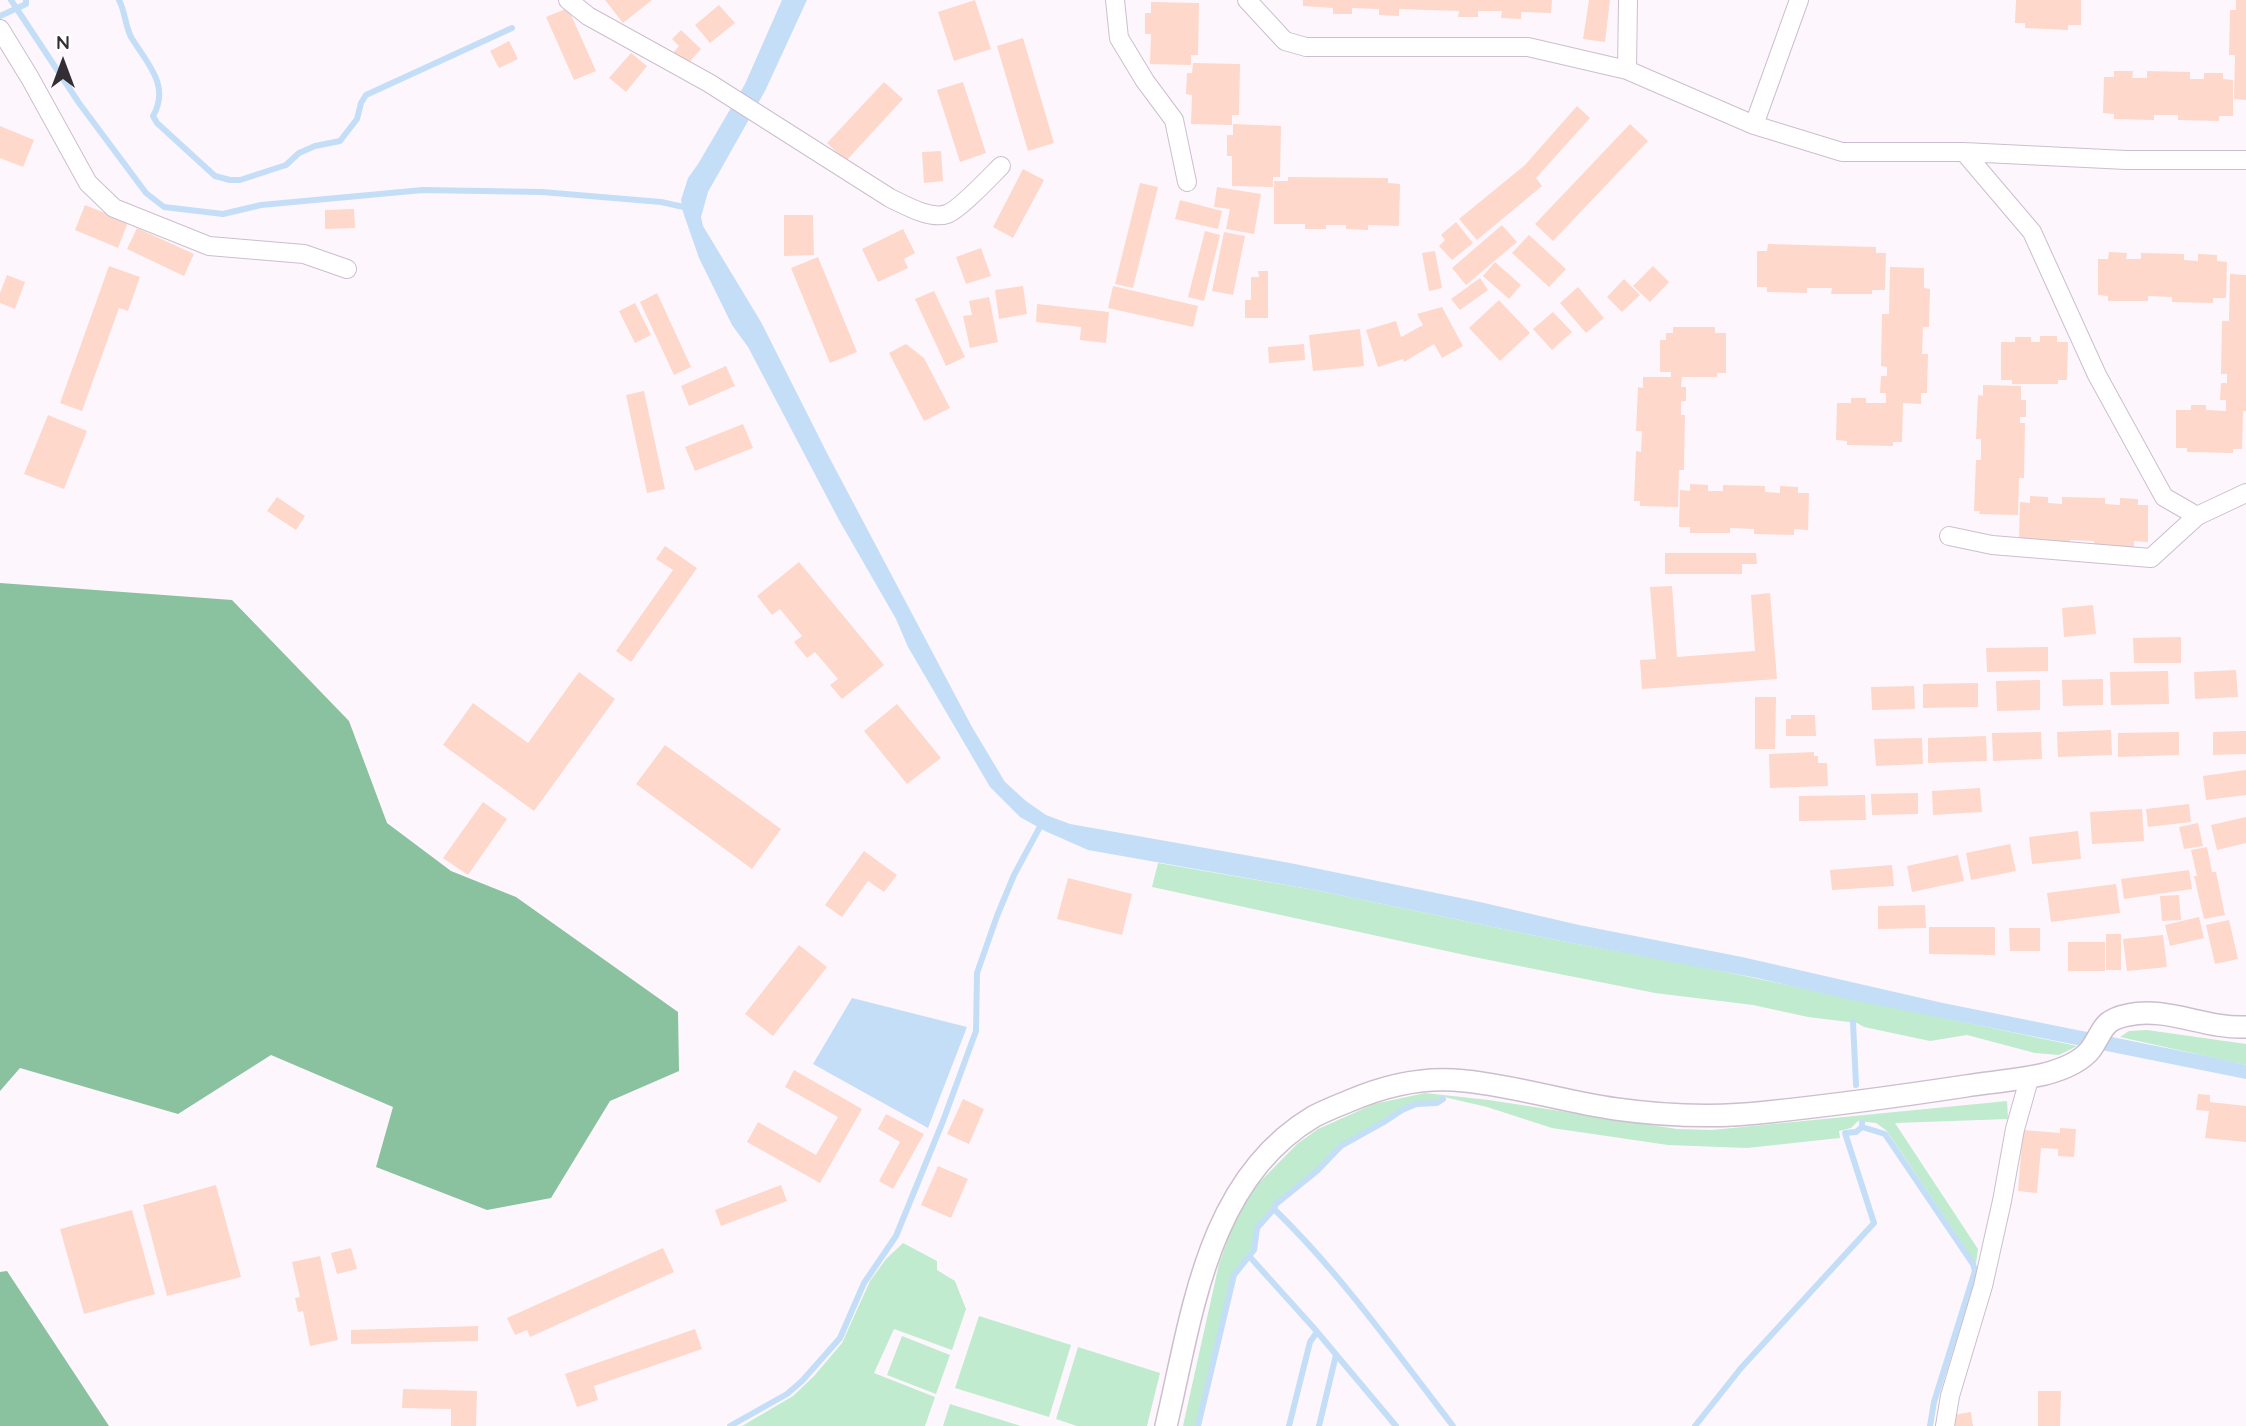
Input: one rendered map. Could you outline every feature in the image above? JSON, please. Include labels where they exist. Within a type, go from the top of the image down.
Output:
[{"type":"street","points":[[568,0],[588,16],[709,83],[890,198],[921,213],[947,214],[1001,166]]},
{"type":"street","points":[[1115,0],[1119,38],[1145,81],[1174,120],[1186,182]]},
{"type":"street","points":[[1247,0],[1285,41],[1306,47],[1528,47],[1627,70],[1754,125],[1842,152],[1964,152],[2126,160],[2246,160]]},
{"type":"street","points":[[1627,70],[1628,0]]},
{"type":"street","points":[[1754,125],[1799,0]]},
{"type":"street","points":[[0,29],[88,183],[114,208],[209,246],[304,254],[347,269]]},
{"type":"street","points":[[1964,152],[2032,232],[2097,374],[2164,497],[2197,516]]},
{"type":"street","points":[[1949,536],[1992,545],[2151,558],[2197,516],[2246,493]]},
{"type":"street","points":[[1166,1426],[1200,1280],[1221,1222],[1236,1195],[1254,1170],[1282,1141],[1313,1117],[1348,1101],[1410,1082],[1437,1079],[1466,1081],[1614,1109],[1721,1116],[1895,1097],[2046,1074],[2072,1064],[2089,1051],[2100,1031],[2113,1019],[2130,1014],[2153,1013],[2207,1025],[2246,1027]]},
{"type":"street","points":[[1945,1426],[1950,1396],[1983,1286],[2015,1129],[2030,1076]]},
{"type":"green space","points":[[0,583],[232,600],[349,721],[387,823],[451,871],[516,897],[678,1012],[679,1071],[610,1101],[551,1198],[487,1210],[376,1167],[393,1107],[271,1055],[178,1114],[20,1068],[0,1091]]},
{"type":"green space","points":[[1158,863],[1315,890],[1697,966],[2077,1046],[2059,1055],[2035,1053],[1967,1035],[1930,1041],[1864,1027],[1857,1023],[1808,1017],[1753,1005],[1655,993],[1474,957],[1152,887]]},
{"type":"green space","points":[[2147,1030],[2246,1044],[2246,1065],[2120,1037],[2129,1031]]},
{"type":"green space","points":[[1425,1093],[1489,1100],[1677,1129],[1712,1130],[2007,1101],[2008,1119],[1895,1123],[1978,1249],[1976,1264],[1887,1131],[1876,1123],[1858,1121],[1851,1128],[1839,1131],[1840,1138],[1747,1148],[1668,1145],[1552,1128],[1487,1107],[1444,1097],[1437,1101],[1414,1103],[1400,1108],[1383,1121],[1340,1144],[1315,1171],[1275,1203],[1273,1209],[1256,1227],[1252,1248],[1233,1274],[1196,1426],[1183,1426],[1219,1264],[1234,1222],[1250,1192],[1297,1144],[1318,1129],[1374,1104]]},
{"type":"green space","points":[[903,1243],[937,1261],[937,1270],[955,1281],[966,1309],[952,1350],[894,1329],[874,1373],[935,1397],[925,1426],[742,1426],[793,1396],[814,1376],[842,1343],[870,1281],[886,1259]]},
{"type":"green space","points":[[7,1271],[109,1426],[0,1426],[0,1272]]},
{"type":"green space","points":[[979,1316],[1071,1345],[1049,1417],[955,1388]]},
{"type":"green space","points":[[902,1336],[950,1355],[936,1394],[887,1375]]},
{"type":"green space","points":[[1078,1347],[1160,1373],[1147,1426],[1077,1426],[1056,1419]]},
{"type":"green space","points":[[950,1404],[1021,1426],[943,1426]]},
{"type":"water","points":[[782,0],[807,0],[765,91],[708,192],[701,217],[703,226],[761,322],[972,727],[1005,782],[1026,801],[1046,815],[1070,824],[1290,863],[1742,957],[1943,1003],[2221,1059],[2246,1065],[2246,1079],[1315,890],[1088,850],[1020,817],[990,787],[908,647],[896,619],[839,520],[748,347],[732,325],[699,258],[683,212],[681,200],[688,178],[745,84]]},
{"type":"water","points":[[852,998],[967,1027],[928,1128],[813,1064]]},
{"type":"building","points":[[605,0],[652,0],[623,23]]},
{"type":"building","points":[[975,0],[991,49],[954,61],[938,12]]},
{"type":"building","points":[[1303,0],[1552,0],[1551,13],[1521,12],[1521,19],[1501,18],[1502,11],[1478,11],[1478,17],[1458,17],[1459,11],[1399,9],[1399,16],[1379,15],[1379,9],[1352,8],[1352,14],[1333,14],[1333,8],[1303,6]]},
{"type":"building","points":[[1589,0],[1610,0],[1605,42],[1583,39]]},
{"type":"building","points":[[2016,0],[2081,0],[2081,25],[2068,25],[2068,30],[2025,28],[2025,23],[2015,23]]},
{"type":"building","points":[[2236,0],[2246,0],[2246,100],[2234,99],[2235,55],[2229,55],[2230,10],[2236,10]]},
{"type":"building","points":[[1151,2],[1199,3],[1198,55],[1191,55],[1191,65],[1150,64],[1151,34],[1145,34],[1145,13],[1151,13]]},
{"type":"building","points":[[719,5],[735,23],[710,43],[695,25]]},
{"type":"building","points":[[568,8],[596,71],[574,80],[546,17]]},
{"type":"building","points":[[681,30],[701,49],[686,66],[672,54],[679,46],[672,39]]},
{"type":"building","points":[[1023,38],[1054,143],[1028,151],[997,46]]},
{"type":"building","points":[[509,41],[518,59],[499,68],[490,51]]},
{"type":"building","points":[[631,53],[647,66],[626,92],[609,78]]},
{"type":"building","points":[[1193,63],[1240,64],[1239,115],[1232,115],[1232,125],[1191,124],[1192,95],[1186,94],[1187,73],[1192,73]]},
{"type":"building","points":[[2114,71],[2133,71],[2132,78],[2147,78],[2147,71],[2190,72],[2190,79],[2204,79],[2204,73],[2223,73],[2223,79],[2233,80],[2233,116],[2219,116],[2219,121],[2178,120],[2178,115],[2154,115],[2154,120],[2114,119],[2114,114],[2103,113],[2104,77],[2114,77]]},
{"type":"building","points":[[884,82],[903,99],[846,161],[827,143]]},
{"type":"building","points":[[963,82],[986,153],[960,162],[937,90]]},
{"type":"building","points":[[1577,106],[1590,118],[1536,178],[1542,186],[1477,240],[1459,219],[1525,165]]},
{"type":"building","points":[[1233,124],[1281,126],[1280,177],[1273,177],[1273,187],[1232,186],[1232,156],[1227,156],[1227,135],[1233,135]]},
{"type":"building","points":[[1630,124],[1648,141],[1553,241],[1535,224]]},
{"type":"building","points":[[0,126],[34,140],[23,167],[0,158]]},
{"type":"building","points":[[941,151],[943,181],[924,183],[922,152]]},
{"type":"building","points":[[1023,169],[1044,180],[1013,238],[993,227]]},
{"type":"building","points":[[1288,177],[1388,178],[1388,183],[1400,184],[1399,226],[1368,225],[1368,230],[1346,229],[1346,225],[1326,225],[1326,229],[1305,229],[1305,224],[1274,224],[1274,181],[1288,181]]},
{"type":"building","points":[[1140,183],[1158,187],[1133,288],[1115,284]]},
{"type":"building","points":[[1217,187],[1261,194],[1254,234],[1226,229],[1230,209],[1214,207]]},
{"type":"building","points":[[1180,200],[1222,211],[1218,229],[1175,219]]},
{"type":"building","points":[[85,205],[128,222],[118,248],[75,230]]},
{"type":"building","points":[[354,209],[355,228],[325,229],[325,210]]},
{"type":"building","points":[[784,215],[813,215],[814,255],[784,256]]},
{"type":"building","points":[[1456,222],[1473,243],[1452,260],[1439,246],[1445,240],[1441,235]]},
{"type":"building","points":[[1502,225],[1517,242],[1466,285],[1452,268]]},
{"type":"building","points":[[137,228],[194,254],[184,276],[127,249]]},
{"type":"building","points":[[903,229],[915,253],[904,259],[908,268],[878,282],[862,249]]},
{"type":"building","points":[[1205,231],[1220,235],[1204,301],[1188,297]]},
{"type":"building","points":[[1224,232],[1245,236],[1233,295],[1212,291]]},
{"type":"building","points":[[1529,235],[1566,269],[1549,287],[1512,253]]},
{"type":"building","points":[[1768,244],[1876,247],[1876,253],[1886,253],[1885,290],[1872,290],[1872,294],[1831,294],[1832,288],[1807,288],[1807,293],[1767,292],[1767,287],[1757,287],[1757,251],[1767,251]]},
{"type":"building","points":[[981,248],[991,276],[966,284],[956,257]]},
{"type":"building","points":[[1435,251],[1442,288],[1429,291],[1422,253]]},
{"type":"building","points":[[2109,252],[2127,253],[2126,259],[2141,259],[2141,253],[2184,254],[2184,260],[2198,261],[2198,254],[2217,255],[2217,261],[2227,262],[2226,298],[2213,298],[2213,303],[2172,302],[2172,297],[2148,296],[2148,301],[2108,301],[2108,296],[2098,295],[2098,259],[2108,259]]},
{"type":"building","points":[[818,257],[857,352],[830,363],[791,268]]},
{"type":"building","points":[[1495,262],[1521,285],[1509,299],[1483,276]]},
{"type":"building","points":[[109,266],[140,277],[128,311],[119,308],[82,411],[60,403]]},
{"type":"building","points":[[1653,266],[1669,282],[1650,302],[1633,286]]},
{"type":"building","points":[[1890,267],[1924,268],[1924,288],[1930,289],[1929,327],[1923,327],[1922,354],[1928,354],[1927,393],[1921,393],[1921,404],[1903,403],[1902,442],[1893,442],[1893,446],[1847,445],[1847,441],[1836,440],[1837,403],[1851,403],[1851,398],[1866,398],[1866,403],[1886,403],[1886,393],[1880,393],[1881,376],[1887,376],[1887,367],[1881,366],[1882,314],[1889,314]]},
{"type":"building","points":[[1258,271],[1268,271],[1268,318],[1245,318],[1245,300],[1251,300],[1251,277],[1259,277]]},
{"type":"building","points":[[2230,274],[2246,275],[2246,411],[2243,411],[2242,449],[2233,449],[2233,453],[2187,452],[2187,448],[2176,448],[2176,410],[2191,410],[2191,405],[2206,405],[2206,410],[2226,411],[2226,400],[2220,400],[2221,383],[2227,383],[2227,374],[2221,374],[2222,321],[2229,321]]},
{"type":"building","points":[[7,275],[25,282],[15,309],[0,303],[0,293]]},
{"type":"building","points":[[1480,278],[1488,290],[1460,310],[1451,299]]},
{"type":"building","points":[[1624,279],[1640,295],[1622,312],[1607,297]]},
{"type":"building","points":[[1023,286],[1027,314],[999,319],[995,290]]},
{"type":"building","points":[[1113,286],[1198,306],[1193,327],[1108,308]]},
{"type":"building","points":[[1578,287],[1604,318],[1586,333],[1560,303]]},
{"type":"building","points":[[934,291],[965,357],[946,366],[915,299]]},
{"type":"building","points":[[657,293],[691,367],[674,375],[640,302]]},
{"type":"building","points":[[989,297],[998,342],[970,348],[963,316],[972,315],[969,301]]},
{"type":"building","points":[[1499,300],[1530,333],[1500,361],[1469,328]]},
{"type":"building","points":[[635,303],[651,335],[635,343],[619,311]]},
{"type":"building","points":[[1037,304],[1109,312],[1106,343],[1080,340],[1081,327],[1036,322]]},
{"type":"building","points":[[1442,307],[1463,346],[1442,358],[1434,344],[1404,362],[1403,359],[1378,367],[1366,330],[1396,321],[1401,337],[1423,325],[1417,314]]},
{"type":"building","points":[[1553,312],[1572,332],[1552,350],[1533,329]]},
{"type":"building","points":[[1673,327],[1715,327],[1715,333],[1726,333],[1726,373],[1717,373],[1717,377],[1682,377],[1681,387],[1686,387],[1686,401],[1681,401],[1681,415],[1685,415],[1684,470],[1679,470],[1678,507],[1640,506],[1640,501],[1634,501],[1636,451],[1641,452],[1642,431],[1636,431],[1638,387],[1643,388],[1643,377],[1671,377],[1671,372],[1660,372],[1660,340],[1666,340],[1666,333],[1673,333]]},
{"type":"building","points":[[1360,329],[1364,366],[1313,371],[1309,335]]},
{"type":"building","points":[[2040,336],[2057,336],[2057,342],[2068,342],[2067,380],[2058,380],[2058,384],[2012,384],[2012,380],[2001,380],[2001,342],[2015,342],[2015,337],[2031,337],[2031,342],[2040,342]]},
{"type":"building","points":[[906,344],[924,358],[950,408],[924,421],[889,353]]},
{"type":"building","points":[[1304,344],[1305,360],[1269,363],[1268,347]]},
{"type":"building","points":[[726,366],[735,386],[689,406],[681,386]]},
{"type":"building","points":[[1983,385],[2021,386],[2021,400],[2026,400],[2026,417],[2020,417],[2020,423],[2025,423],[2024,478],[2019,478],[2018,515],[1979,514],[1980,511],[1974,511],[1976,460],[1981,460],[1981,439],[1976,439],[1978,395],[1983,396]]},
{"type":"building","points":[[644,391],[665,489],[647,493],[626,395]]},
{"type":"building","points":[[48,415],[87,431],[64,489],[24,474]]},
{"type":"building","points":[[743,424],[753,448],[695,471],[685,447]]},
{"type":"building","points":[[1690,484],[1708,485],[1708,491],[1723,491],[1723,485],[1765,486],[1765,492],[1780,493],[1780,486],[1798,487],[1798,493],[1809,493],[1808,530],[1794,529],[1794,535],[1754,534],[1754,529],[1730,528],[1730,533],[1690,533],[1690,527],[1679,527],[1680,490],[1690,491]]},
{"type":"building","points":[[2030,496],[2048,497],[2048,503],[2062,504],[2062,497],[2105,498],[2105,504],[2120,505],[2120,498],[2138,499],[2138,505],[2148,505],[2148,542],[2134,541],[2134,547],[2094,546],[2094,541],[2070,540],[2070,545],[2019,539],[2020,502],[2030,503]]},
{"type":"building","points":[[277,497],[305,516],[296,530],[267,511]]},
{"type":"building","points":[[665,546],[697,568],[631,662],[616,651],[673,570],[656,559]]},
{"type":"building","points":[[1665,553],[1756,553],[1757,564],[1742,564],[1742,574],[1665,574]]},
{"type":"building","points":[[799,562],[884,665],[842,699],[830,685],[838,679],[815,652],[807,658],[794,642],[802,636],[780,609],[772,615],[757,596]]},
{"type":"building","points":[[1672,586],[1677,657],[1755,651],[1751,595],[1770,593],[1777,679],[1642,689],[1640,660],[1656,659],[1650,587]]},
{"type":"building","points":[[2093,605],[2096,634],[2064,637],[2062,608]]},
{"type":"building","points":[[2181,637],[2181,663],[2134,663],[2133,638]]},
{"type":"building","points":[[2048,647],[2048,671],[1987,672],[1986,648]]},
{"type":"building","points":[[2236,670],[2238,697],[2195,699],[2194,672]]},
{"type":"building","points":[[2168,671],[2169,704],[2111,705],[2110,672]]},
{"type":"building","points":[[579,672],[615,699],[534,811],[443,745],[473,703],[528,743]]},
{"type":"building","points":[[2103,679],[2103,705],[2063,706],[2062,680]]},
{"type":"building","points":[[2040,680],[2040,710],[1997,711],[1996,681]]},
{"type":"building","points":[[1978,683],[1978,707],[1923,708],[1923,684]]},
{"type":"building","points":[[1914,686],[1915,709],[1872,710],[1871,687]]},
{"type":"building","points":[[1755,697],[1776,697],[1775,749],[1755,749]]},
{"type":"building","points":[[897,704],[941,758],[907,784],[864,731]]},
{"type":"building","points":[[1791,715],[1815,715],[1816,736],[1786,736],[1786,719],[1791,719]]},
{"type":"building","points":[[2111,730],[2112,755],[2058,757],[2057,732]]},
{"type":"building","points":[[2246,731],[2246,754],[2213,755],[2213,732]]},
{"type":"building","points":[[2041,732],[2042,759],[1993,761],[1992,733]]},
{"type":"building","points":[[2179,732],[2179,755],[2118,757],[2118,733]]},
{"type":"building","points":[[1986,736],[1987,761],[1928,763],[1928,738]]},
{"type":"building","points":[[1922,738],[1923,764],[1876,766],[1874,739]]},
{"type":"building","points":[[665,745],[781,829],[752,869],[636,784]]},
{"type":"building","points":[[1814,752],[1814,756],[1818,756],[1818,763],[1827,763],[1828,786],[1770,788],[1769,754]]},
{"type":"building","points":[[2246,770],[2246,795],[2206,800],[2203,776]]},
{"type":"building","points":[[1980,788],[1982,812],[1933,815],[1932,791]]},
{"type":"building","points":[[1918,793],[1918,814],[1872,815],[1871,794]]},
{"type":"building","points":[[1865,795],[1866,820],[1799,821],[1799,796]]},
{"type":"building","points":[[483,802],[507,819],[468,875],[443,858]]},
{"type":"building","points":[[2189,804],[2191,822],[2148,827],[2146,809]]},
{"type":"building","points":[[2142,809],[2144,841],[2092,844],[2090,812]]},
{"type":"building","points":[[2246,817],[2246,843],[2217,850],[2211,825]]},
{"type":"building","points":[[2198,823],[2203,846],[2184,849],[2179,827]]},
{"type":"building","points":[[2078,831],[2081,859],[2032,864],[2029,837]]},
{"type":"building","points":[[2010,844],[2016,871],[1971,880],[1966,853]]},
{"type":"building","points":[[2207,847],[2212,872],[2216,872],[2225,915],[2204,919],[2191,850]]},
{"type":"building","points":[[864,851],[897,875],[884,892],[868,881],[842,917],[825,905]]},
{"type":"building","points":[[1958,855],[1964,881],[1912,892],[1907,866]]},
{"type":"building","points":[[1892,865],[1894,886],[1832,890],[1830,870]]},
{"type":"building","points":[[2189,870],[2192,889],[2124,899],[2121,879]]},
{"type":"building","points":[[1068,878],[1132,894],[1122,935],[1057,919]]},
{"type":"building","points":[[2116,884],[2120,913],[2051,922],[2047,893]]},
{"type":"building","points":[[2179,895],[2181,920],[2162,921],[2160,896]]},
{"type":"building","points":[[1925,905],[1926,928],[1878,929],[1878,906]]},
{"type":"building","points":[[2199,917],[2204,938],[2170,946],[2165,925]]},
{"type":"building","points":[[2229,920],[2238,959],[2215,964],[2206,925]]},
{"type":"building","points":[[1929,927],[1995,927],[1995,955],[1929,954]]},
{"type":"building","points":[[2009,928],[2040,928],[2040,951],[2010,951]]},
{"type":"building","points":[[2106,934],[2121,934],[2121,970],[2106,970]]},
{"type":"building","points":[[2163,935],[2167,967],[2127,971],[2123,939]]},
{"type":"building","points":[[2068,942],[2105,942],[2105,971],[2068,971]]},
{"type":"building","points":[[799,945],[827,967],[773,1036],[745,1014]]},
{"type":"building","points":[[794,1070],[862,1109],[820,1183],[747,1142],[758,1122],[816,1155],[838,1117],[785,1087]]},
{"type":"building","points":[[2198,1094],[2210,1095],[2210,1102],[2246,1106],[2246,1142],[2205,1138],[2209,1111],[2196,1110]]},
{"type":"building","points":[[963,1099],[984,1109],[969,1144],[947,1134]]},
{"type":"building","points":[[886,1114],[924,1134],[893,1189],[879,1181],[900,1142],[878,1129]]},
{"type":"building","points":[[2060,1128],[2076,1129],[2074,1157],[2058,1156],[2058,1149],[2041,1148],[2037,1193],[2018,1191],[2023,1130],[2060,1133]]},
{"type":"building","points":[[938,1166],[968,1179],[951,1218],[921,1205]]},
{"type":"building","points":[[216,1185],[241,1277],[167,1296],[143,1205]]},
{"type":"building","points":[[781,1185],[787,1201],[721,1226],[715,1210]]},
{"type":"building","points":[[132,1210],[155,1294],[84,1314],[60,1229]]},
{"type":"building","points":[[351,1248],[357,1269],[337,1274],[331,1253]]},
{"type":"building","points":[[663,1248],[674,1272],[530,1337],[527,1330],[515,1335],[507,1318]]},
{"type":"building","points":[[320,1256],[338,1340],[310,1346],[303,1311],[298,1312],[295,1298],[300,1297],[292,1262]]},
{"type":"building","points":[[478,1326],[478,1341],[351,1344],[351,1330]]},
{"type":"building","points":[[695,1329],[702,1349],[594,1386],[598,1400],[577,1407],[565,1374]]},
{"type":"building","points":[[403,1389],[477,1391],[476,1426],[451,1426],[451,1409],[402,1408]]},
{"type":"building","points":[[2038,1391],[2061,1391],[2060,1426],[2038,1426]]},
{"type":"building","points":[[1971,1412],[1973,1426],[1954,1426],[1953,1415]]},
{"type":"waterway","points":[[11,0],[79,103],[146,193],[164,207],[223,214],[261,205],[423,190],[542,192],[661,202],[688,208]]},
{"type":"waterway","points":[[0,16],[26,4],[26,0]]},
{"type":"waterway","points":[[119,0],[131,37],[158,84],[158,105],[153,116],[157,123],[215,176],[230,180],[240,180],[286,165],[299,153],[315,146],[340,141],[357,119],[366,95],[512,28]]},
{"type":"waterway","points":[[730,1426],[787,1394],[840,1338],[864,1283],[896,1236],[976,1031],[977,973],[997,916],[1014,875],[1042,823]]},
{"type":"waterway","points":[[1853,1022],[1856,1085]]},
{"type":"waterway","points":[[1198,1426],[1234,1275],[1254,1250],[1257,1228],[1276,1204],[1317,1171],[1341,1146],[1402,1110],[1416,1104],[1437,1103],[1443,1099]]},
{"type":"waterway","points":[[1862,1123],[1862,1127],[1885,1134],[1973,1264],[1975,1271],[1934,1402],[1930,1426]]},
{"type":"waterway","points":[[1695,1426],[1741,1368],[1874,1223],[1845,1133],[1856,1132],[1862,1127]]},
{"type":"waterway","points":[[1274,1209],[1345,1287],[1453,1426]]},
{"type":"waterway","points":[[1249,1256],[1396,1426]]},
{"type":"waterway","points":[[1289,1426],[1310,1342],[1317,1332]]},
{"type":"waterway","points":[[1319,1426],[1336,1355]]}]
